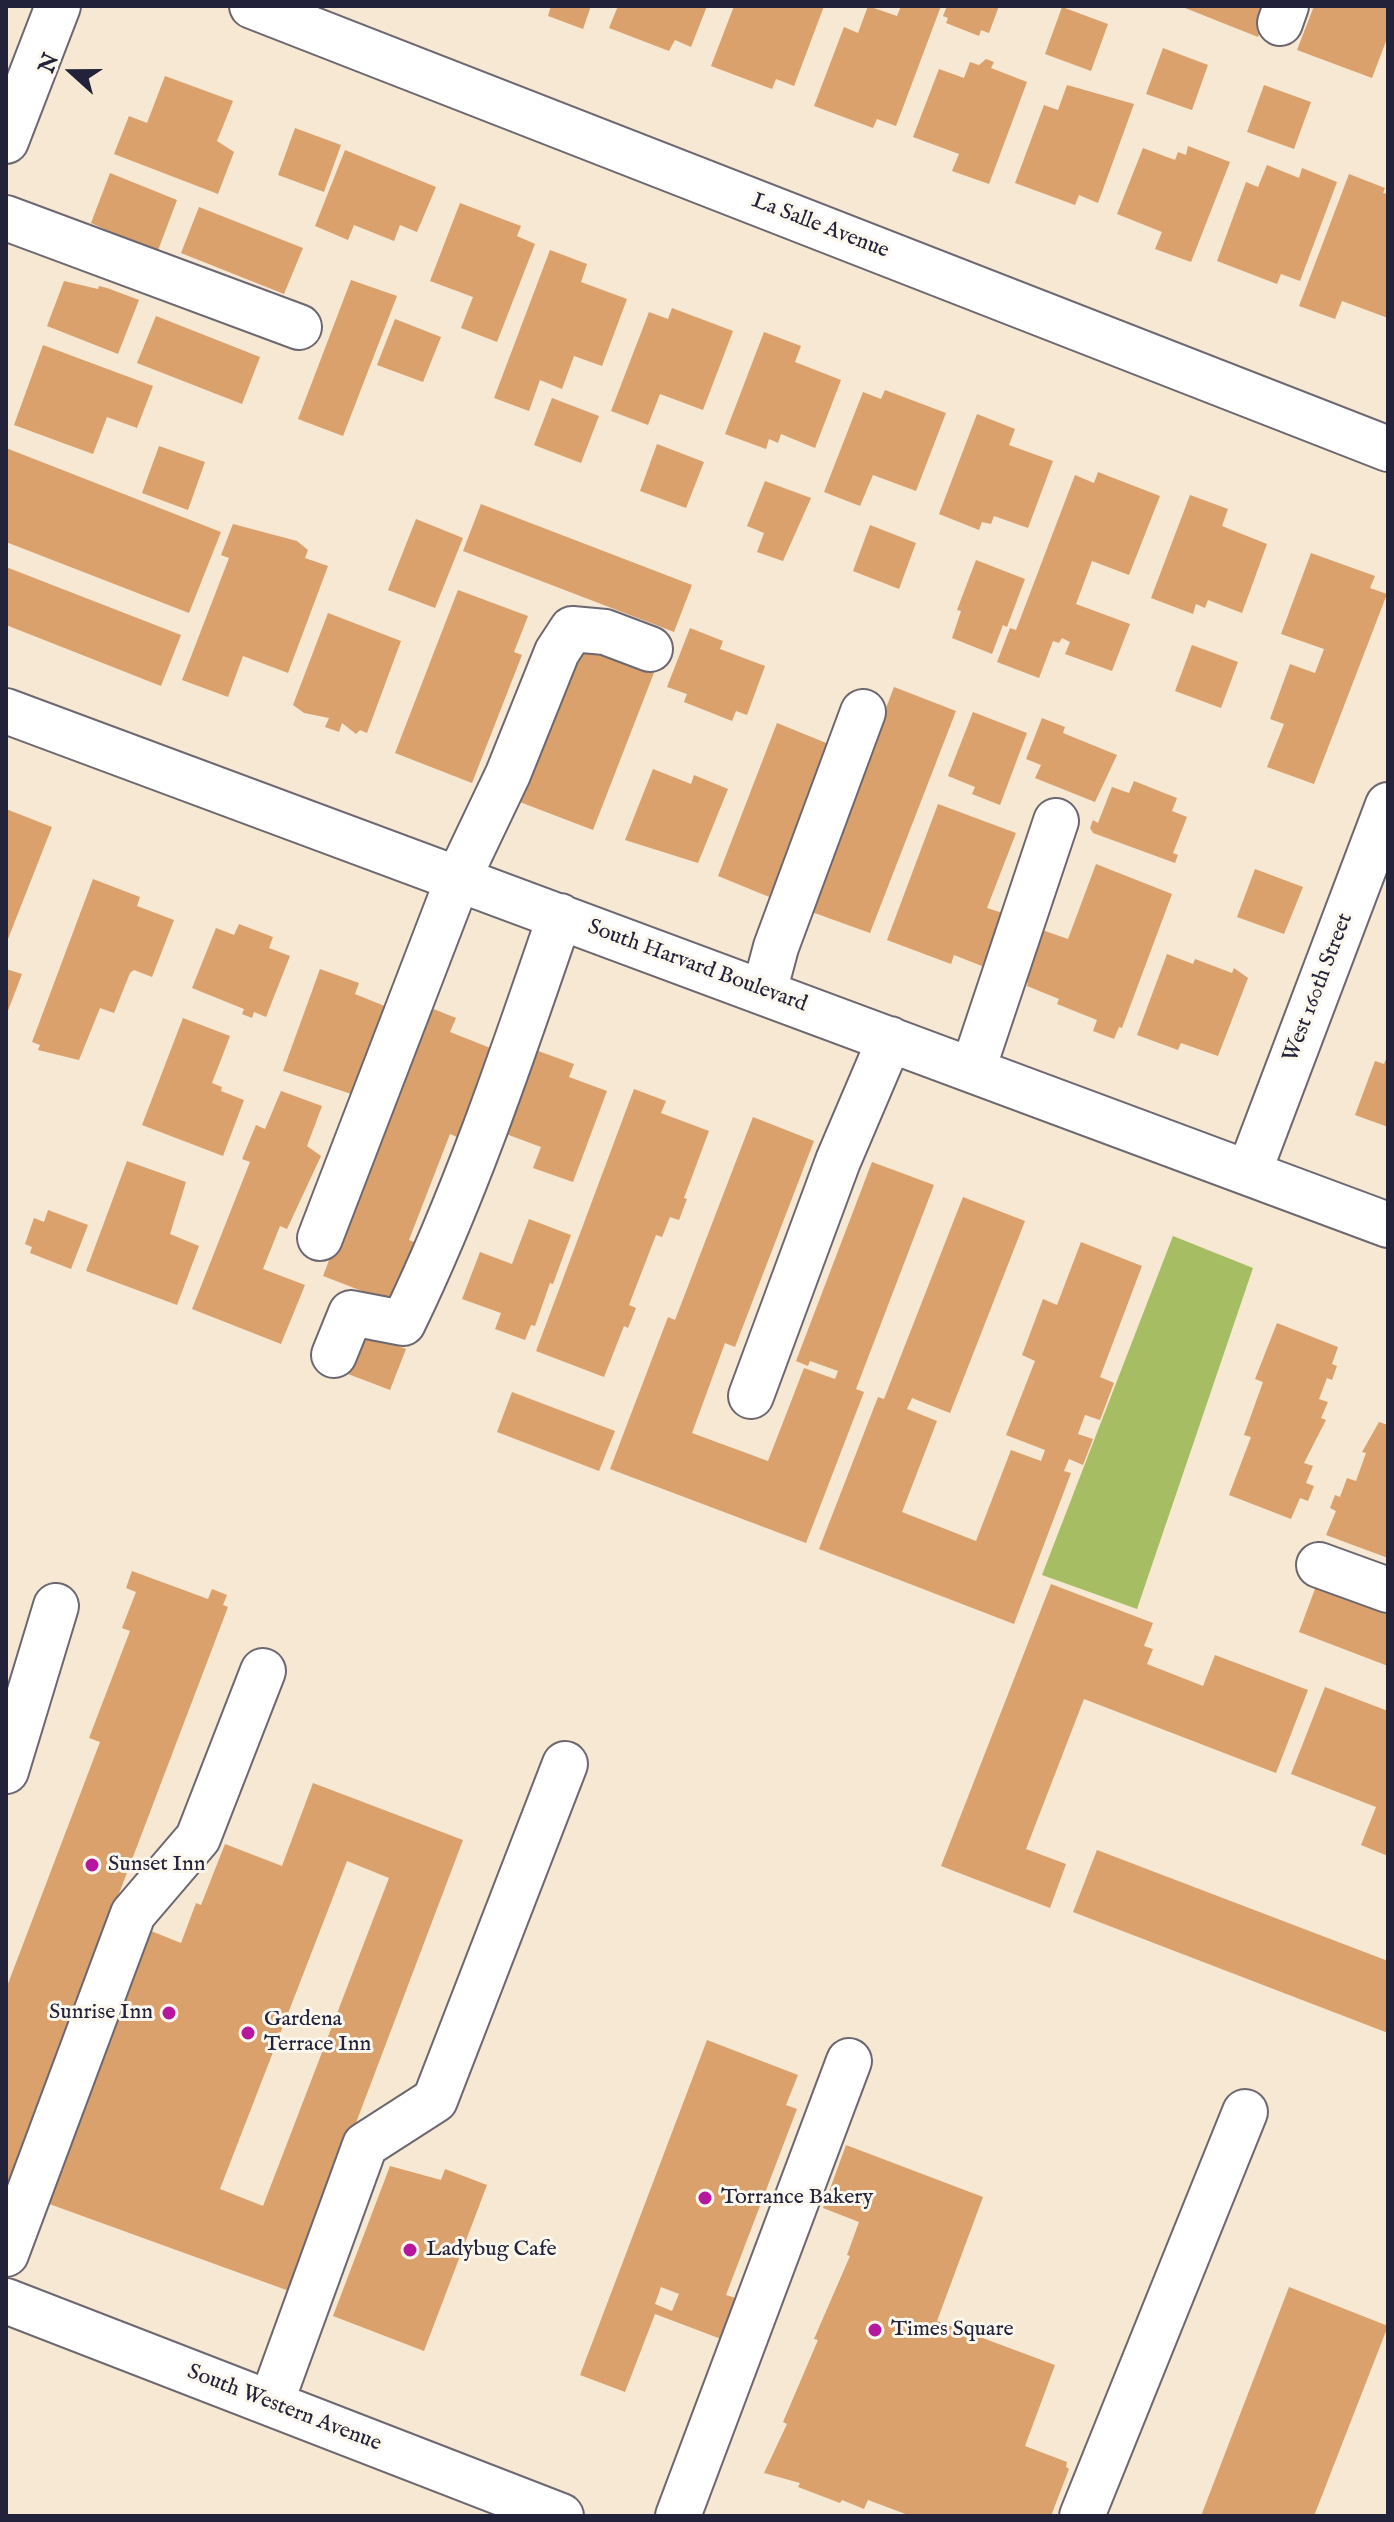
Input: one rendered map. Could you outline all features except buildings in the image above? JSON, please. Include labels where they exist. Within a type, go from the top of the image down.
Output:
[{"type":"street","points":[[8,128],[58,6]]},
{"type":"street","name":"La Salle Avenue","points":[[252,6],[1388,449]]},
{"type":"street","points":[[6,218],[299,327]]},
{"type":"street","points":[[320,1238],[458,879],[508,774],[557,652],[572,629],[605,632],[650,649]]},
{"type":"street","name":"South Harvard Boulevard","points":[[6,711],[1388,1225]]},
{"type":"street","points":[[764,992],[776,947],[863,712]]},
{"type":"street","name":"West 160th Street","points":[[1249,1172],[1388,805]]},
{"type":"street","points":[[973,1069],[1056,821]]},
{"type":"street","points":[[334,1355],[351,1313],[403,1323],[435,1254],[520,1032],[560,916]]},
{"type":"street","points":[[751,1396],[838,1161],[890,1039]]},
{"type":"street","points":[[1319,1565],[1388,1590]]},
{"type":"street","points":[[6,1771],[56,1606]]},
{"type":"street","points":[[6,2254],[133,1914],[198,1838],[263,1671]]},
{"type":"street","points":[[271,2403],[365,2145],[435,2100],[565,1764]]},
{"type":"street","points":[[678,2516],[849,2061]]},
{"type":"street","points":[[1082,2516],[1245,2112]]},
{"type":"street","name":"South Western Avenue","points":[[6,2301],[561,2516]]},
{"type":"green space","points":[[1173,1236],[1253,1268],[1137,1609],[1042,1575]]},
{"type":"place","name":"Sunset Inn","points":[[92,1865]]},
{"type":"place","name":"Sunrise Inn","points":[[169,2013]]},
{"type":"place","name":"Gardena Terrace Inn","points":[[248,2033]]},
{"type":"place","name":"Torrance Bakery","points":[[705,2198]]},
{"type":"place","name":"Ladybug Cafe","points":[[410,2250]]},
{"type":"place","name":"Times Square","points":[[875,2330]]}]
